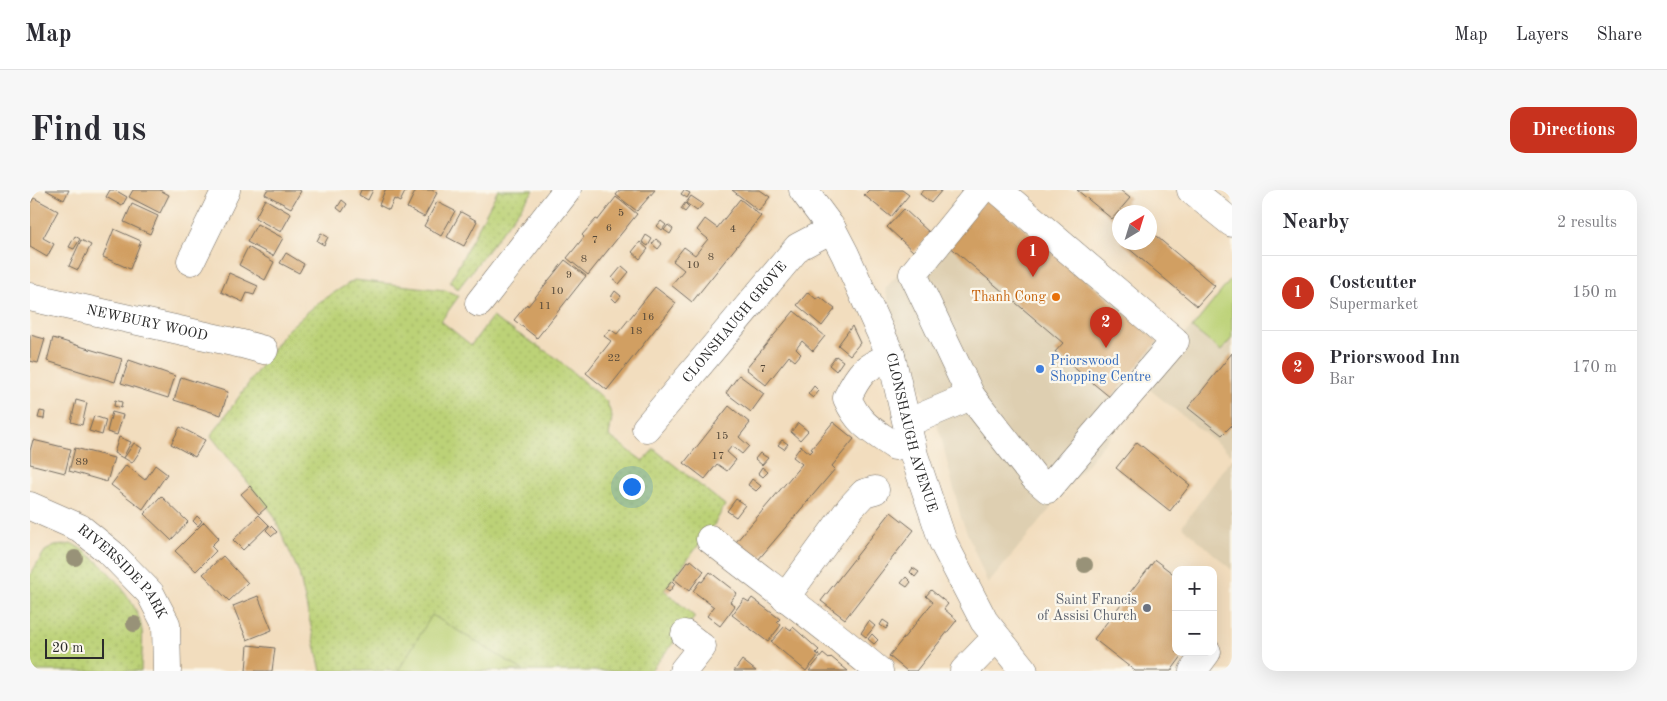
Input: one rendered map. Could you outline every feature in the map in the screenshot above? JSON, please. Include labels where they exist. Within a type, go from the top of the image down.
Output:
[{"type":"street","points":[[191,261],[226,190]]},
{"type":"street","points":[[479,302],[567,190]]},
{"type":"street","name":"CLONSHAUGH AVENUE","points":[[803,190],[832,229],[871,309],[891,356],[909,433],[943,542],[984,621],[1024,671]]},
{"type":"street","points":[[981,190],[913,274],[971,396],[1034,477],[1048,489],[1175,341],[998,190]]},
{"type":"street","points":[[1191,190],[1232,223]]},
{"type":"street","name":"CLONSHAUGH GROVE","points":[[646,428],[798,247],[832,229]]},
{"type":"street","name":"NEWBURY WOOD","points":[[30,297],[264,350]]},
{"type":"street","points":[[891,356],[868,366],[855,381],[847,398],[855,415],[869,429],[895,446],[909,433],[971,396]]},
{"type":"street","points":[[785,598],[851,507],[864,492],[875,490]]},
{"type":"street","name":"RIVERSIDE PARK","points":[[30,506],[80,528],[112,554],[150,593],[166,624],[167,671]]},
{"type":"street","points":[[710,539],[785,598],[831,631],[879,671]]},
{"type":"street","points":[[684,671],[702,647],[685,634]]},
{"type":"street","points":[[964,671],[986,648],[998,639]]},
{"type":"street","points":[[1193,671],[1205,656]]},
{"type":"shaded area","name":"Priorswood Shopping Centre","points":[[971,190],[1184,336],[1232,278],[1232,455],[1149,389],[988,584],[961,518],[940,433],[904,348],[885,289]]},
{"type":"shaded area","points":[[1232,458],[1232,570],[1182,526]]},
{"type":"green space","points":[[498,190],[534,190],[458,289],[450,282]]},
{"type":"green space","points":[[1232,278],[1232,338],[1221,351],[1192,328]]},
{"type":"green space","points":[[354,280],[445,290],[459,296],[441,321],[471,345],[492,317],[555,357],[607,402],[612,417],[609,436],[643,461],[654,449],[725,505],[714,525],[664,590],[695,617],[650,671],[321,671],[299,573],[273,514],[211,436],[286,331],[318,303]]},
{"type":"green space","points":[[73,544],[93,558],[113,577],[136,610],[142,634],[141,671],[30,671],[30,575],[45,551],[55,546]]},
{"type":"green space","points":[[432,615],[524,671],[398,671]]},
{"type":"building","points":[[46,190],[69,190],[64,200]]},
{"type":"building","points":[[110,190],[115,190],[127,197],[122,206],[106,197]]},
{"type":"building","points":[[133,190],[160,190],[169,195],[160,213],[129,197]]},
{"type":"building","points":[[267,190],[301,191],[291,208],[265,194]]},
{"type":"building","points":[[361,190],[373,190],[368,200],[359,195]]},
{"type":"building","points":[[385,190],[406,190],[400,202],[394,199],[389,210],[379,205]]},
{"type":"building","points":[[416,190],[432,190],[437,193],[424,217],[407,208]]},
{"type":"building","points":[[620,190],[655,190],[637,211],[616,195]]},
{"type":"building","points":[[684,190],[690,193],[687,198],[681,194]]},
{"type":"building","points":[[732,190],[760,190],[770,197],[759,211]]},
{"type":"building","points":[[869,190],[902,190],[909,195],[891,217],[864,195]]},
{"type":"building","points":[[923,190],[942,190],[931,203],[920,194]]},
{"type":"building","points":[[1077,190],[1120,190],[1130,198],[1124,205],[1112,205],[1112,219]]},
{"type":"building","points":[[691,196],[703,204],[697,211],[686,203]]},
{"type":"building","points":[[616,197],[637,214],[588,275],[567,258],[584,237],[582,235],[596,219],[598,220]]},
{"type":"building","points":[[34,198],[58,211],[43,238],[54,244],[47,257],[30,247],[30,204]]},
{"type":"building","points":[[987,198],[1158,341],[1111,398],[1055,352],[1063,343],[948,245]]},
{"type":"building","points":[[265,199],[291,214],[281,232],[255,218]]},
{"type":"building","points":[[740,199],[761,216],[692,302],[671,285],[684,270],[673,261],[684,247],[695,255],[708,239],[697,230],[705,219],[717,228]]},
{"type":"building","points":[[342,200],[347,204],[342,212],[337,208]]},
{"type":"building","points":[[437,202],[455,211],[441,236],[424,226]]},
{"type":"building","points":[[685,203],[689,207],[685,212],[681,209]]},
{"type":"building","points":[[132,204],[158,216],[150,234],[124,222]]},
{"type":"building","points":[[904,209],[931,234],[914,252],[887,227]]},
{"type":"building","points":[[461,212],[477,221],[464,246],[447,237]]},
{"type":"building","points":[[661,221],[666,225],[662,230],[657,226]]},
{"type":"building","points":[[257,224],[283,238],[273,256],[247,242]]},
{"type":"building","points":[[668,225],[673,229],[670,234],[664,230]]},
{"type":"building","points":[[114,229],[141,241],[130,269],[103,257]]},
{"type":"building","points":[[321,233],[328,237],[324,245],[317,241]]},
{"type":"building","points":[[646,235],[652,239],[648,246],[642,242]]},
{"type":"building","points":[[75,236],[80,239],[74,249],[69,247]]},
{"type":"building","points":[[1157,237],[1215,286],[1197,306],[1130,250],[1157,250]]},
{"type":"building","points":[[656,239],[662,244],[658,249],[652,244]]},
{"type":"building","points":[[81,240],[91,245],[78,270],[69,266]]},
{"type":"building","points":[[640,242],[648,249],[640,259],[632,252]]},
{"type":"building","points":[[248,247],[274,262],[265,280],[239,265]]},
{"type":"building","points":[[286,253],[304,264],[299,273],[280,263]]},
{"type":"building","points":[[565,260],[586,276],[537,338],[514,320],[527,304],[528,306]]},
{"type":"building","points":[[622,266],[629,272],[619,284],[612,278]]},
{"type":"building","points":[[229,273],[258,286],[254,295],[247,293],[243,302],[221,292]]},
{"type":"building","points":[[655,287],[676,303],[607,390],[586,373],[611,341],[604,336],[610,329],[617,334]]},
{"type":"building","points":[[615,291],[621,296],[616,302],[611,297]]},
{"type":"building","points":[[808,292],[816,299],[820,297],[835,309],[822,326],[797,305]]},
{"type":"building","points":[[794,311],[825,336],[813,351],[802,341],[796,349],[801,354],[795,361],[789,356],[766,385],[746,369]]},
{"type":"building","points":[[852,326],[860,343],[850,355],[838,345]]},
{"type":"building","points":[[30,335],[45,339],[38,363],[30,361]]},
{"type":"building","points":[[53,338],[122,359],[115,382],[47,361]]},
{"type":"building","points":[[1232,353],[1232,425],[1222,435],[1188,408]]},
{"type":"building","points":[[836,356],[843,361],[836,371],[829,365]]},
{"type":"building","points":[[129,360],[175,376],[168,398],[121,383]]},
{"type":"building","points":[[739,375],[764,394],[751,412],[726,393]]},
{"type":"building","points":[[181,377],[228,392],[221,415],[174,400]]},
{"type":"building","points":[[814,386],[819,391],[813,398],[808,394]]},
{"type":"building","points":[[76,400],[87,403],[82,425],[71,422]]},
{"type":"building","points":[[115,400],[122,402],[121,408],[114,406]]},
{"type":"building","points":[[729,406],[750,423],[739,437],[749,446],[742,454],[732,446],[727,452],[736,460],[727,471],[717,464],[705,479],[684,463]]},
{"type":"building","points":[[40,411],[45,412],[44,419],[38,418]]},
{"type":"building","points":[[112,412],[123,415],[117,435],[107,432]]},
{"type":"building","points":[[94,416],[106,420],[102,435],[89,431]]},
{"type":"building","points":[[833,422],[854,439],[832,466],[835,469],[758,560],[736,542],[802,464],[793,457],[801,446],[810,453],[813,450],[811,449]]},
{"type":"building","points":[[798,423],[808,431],[800,440],[791,432]]},
{"type":"building","points":[[180,427],[205,440],[195,457],[171,444]]},
{"type":"building","points":[[119,437],[131,442],[123,458],[114,453]]},
{"type":"building","points":[[33,440],[71,449],[65,473],[30,464],[30,451]]},
{"type":"building","points":[[782,440],[788,444],[784,449],[778,445]]},
{"type":"building","points":[[1137,442],[1190,485],[1170,511],[1116,468]]},
{"type":"building","points":[[134,443],[142,448],[132,463],[124,458]]},
{"type":"building","points":[[75,448],[114,458],[107,482],[69,471]]},
{"type":"building","points":[[760,453],[768,458],[762,465],[755,459]]},
{"type":"building","points":[[126,465],[145,480],[155,465],[167,474],[143,509],[111,485]]},
{"type":"building","points":[[762,467],[768,472],[763,477],[758,473]]},
{"type":"building","points":[[752,479],[761,486],[756,491],[748,485]]},
{"type":"building","points":[[250,486],[267,507],[259,514],[241,494]]},
{"type":"building","points":[[161,496],[188,522],[171,540],[144,514]]},
{"type":"building","points":[[736,499],[745,505],[736,517],[727,511]]},
{"type":"building","points":[[891,512],[914,530],[845,619],[821,601]]},
{"type":"building","points":[[259,515],[269,525],[243,550],[233,540]]},
{"type":"building","points":[[197,516],[202,521],[198,526],[193,521]]},
{"type":"building","points":[[204,522],[219,538],[211,546],[216,551],[196,571],[175,551]]},
{"type":"building","points":[[270,525],[277,532],[272,536],[266,530]]},
{"type":"building","points":[[223,556],[248,583],[229,601],[203,574]]},
{"type":"building","points":[[691,560],[704,571],[689,591],[674,579],[688,561],[690,562]]},
{"type":"building","name":"Saint Francis of Assisi Church","points":[[1155,560],[1172,573],[1172,656],[1182,656],[1171,671],[1135,671],[1094,639]]},
{"type":"building","points":[[913,568],[919,572],[915,577],[910,572]]},
{"type":"building","points":[[710,572],[737,593],[730,602],[735,606],[720,626],[707,616],[714,607],[693,591]]},
{"type":"building","points":[[906,577],[911,582],[907,587],[901,583]]},
{"type":"building","points":[[672,581],[675,584],[669,592],[665,589]]},
{"type":"building","points":[[931,590],[948,604],[944,609],[957,620],[916,671],[907,671],[889,656],[933,602],[926,596]]},
{"type":"building","points":[[258,596],[272,630],[247,640],[233,606]]},
{"type":"building","points":[[752,598],[780,619],[777,622],[781,625],[768,642],[732,615],[744,599],[749,602]]},
{"type":"building","points":[[883,620],[889,624],[886,629],[880,625]]},
{"type":"building","points":[[869,621],[875,626],[866,637],[861,633]]},
{"type":"building","points":[[785,626],[791,630],[793,627],[819,650],[816,653],[819,655],[806,671],[771,642]]},
{"type":"building","points":[[872,634],[878,640],[874,644],[868,639]]},
{"type":"building","points":[[248,645],[275,648],[272,671],[246,671]]},
{"type":"building","points":[[823,654],[829,659],[831,657],[848,671],[809,671]]},
{"type":"building","points":[[742,660],[756,671],[734,671]]},
{"type":"place","name":"Costcutter","points":[[1033,277]]},
{"type":"place","name":"Thanh Cong","points":[[1056,297]]},
{"type":"place","name":"Priorswood Inn","points":[[1106,348]]},
{"type":"place","name":"Priorswood Shopping Centre","points":[[1040,369]]},
{"type":"place","name":"Saint Francis of Assisi Church","points":[[1147,608]]}]
